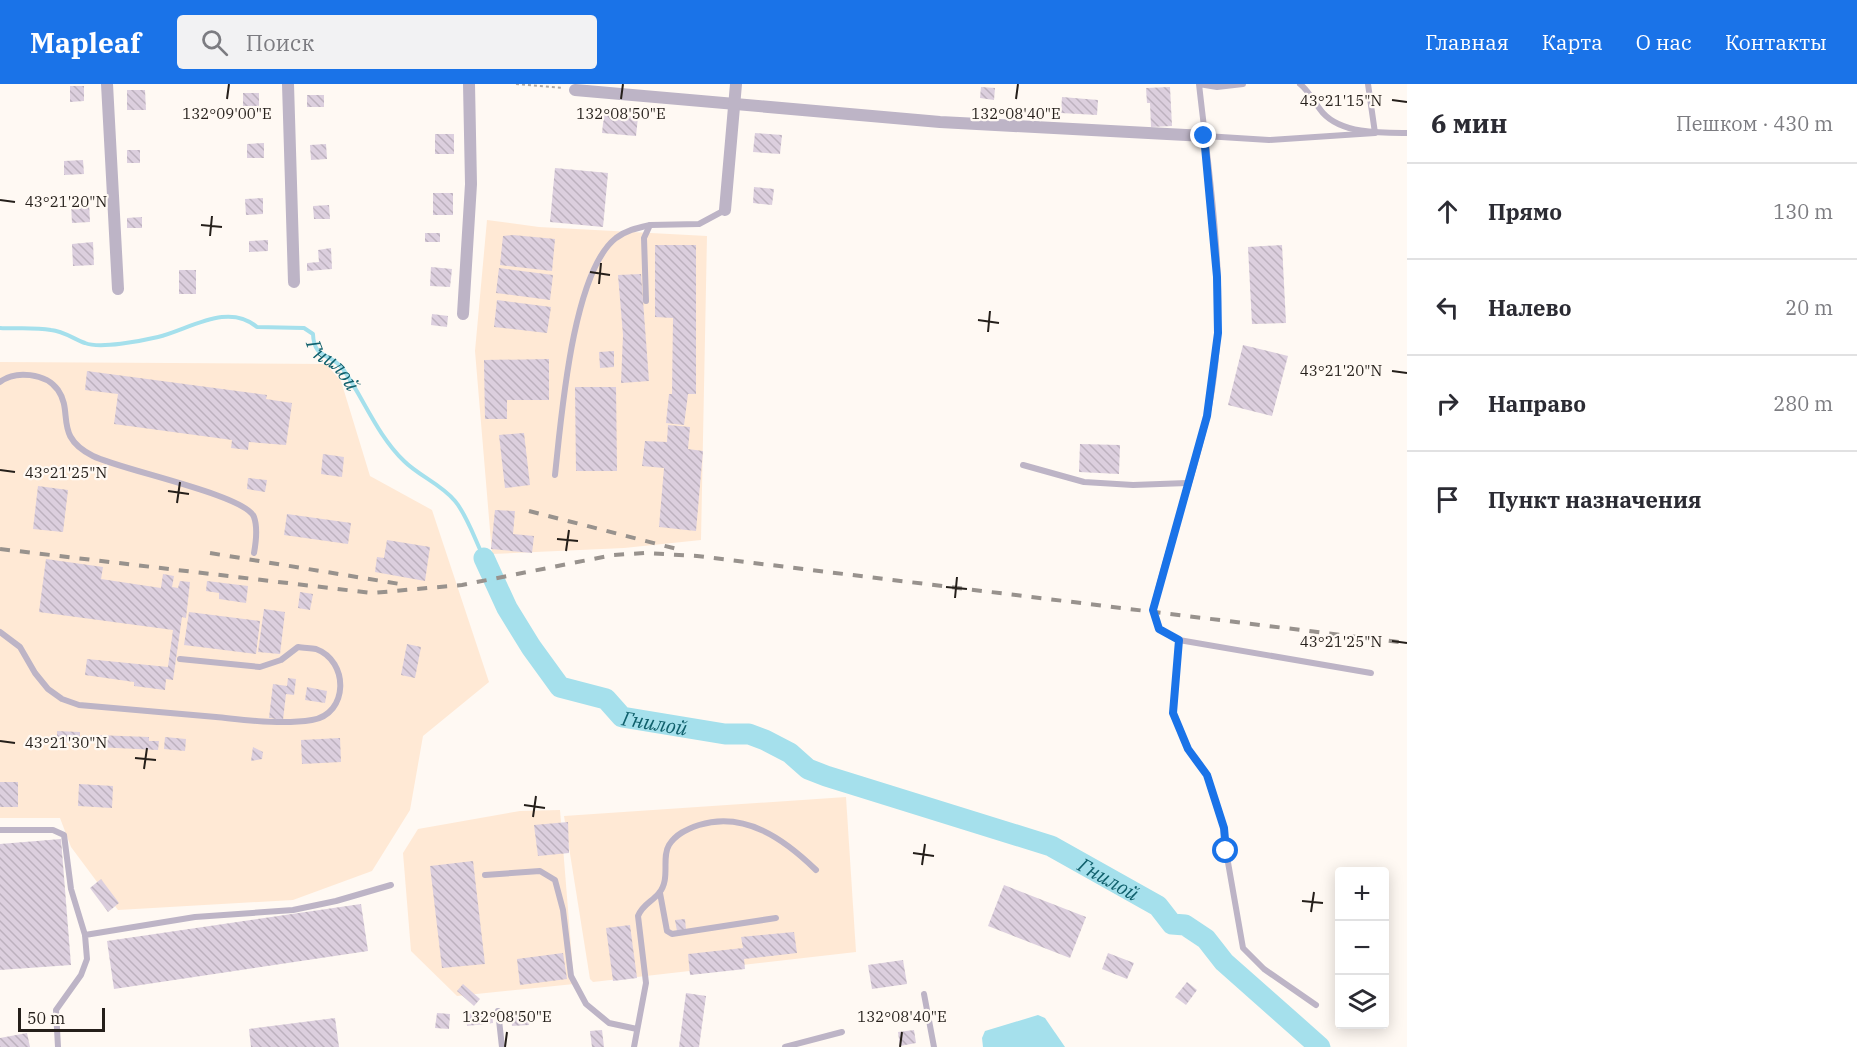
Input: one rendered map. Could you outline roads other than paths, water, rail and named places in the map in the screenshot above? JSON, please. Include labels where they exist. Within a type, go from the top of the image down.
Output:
[{"type":"street","points":[[107,84],[118,289]]},
{"type":"street","points":[[288,84],[294,282]]},
{"type":"street","points":[[463,314],[471,184],[469,84]]},
{"type":"street","points":[[725,210],[736,84]]},
{"type":"street","points":[[575,90],[940,122],[1204,136]]},
{"type":"lane","points":[[1243,84],[1217,87],[1199,84],[1217,277],[1218,333],[1207,416],[1153,610],[1159,629],[1179,640],[1371,673]]},
{"type":"lane","points":[[1300,84],[1325,115],[1341,124],[1375,133]]},
{"type":"lane","points":[[1368,84],[1375,133]]},
{"type":"lane","points":[[1204,136],[1269,140],[1407,133]]},
{"type":"lane","points":[[555,475],[567,367],[587,286],[603,253],[614,239],[631,229],[650,225],[699,224],[717,217],[725,210]]},
{"type":"lane","points":[[646,301],[644,238],[650,225]]},
{"type":"lane","points":[[0,382],[8,375],[26,375],[51,383],[59,391],[68,433],[77,445],[91,455],[123,469],[230,498],[247,507],[254,516],[254,553]]},
{"type":"lane","points":[[1023,465],[1084,482],[1133,485],[1187,483]]},
{"type":"lane","points":[[0,632],[20,647],[35,674],[48,688],[62,699],[79,705],[272,722],[313,720],[325,716],[335,706],[341,690],[339,671],[330,658],[316,649],[298,647],[281,660],[260,667],[180,659]]},
{"type":"lane","points":[[1179,640],[1173,713],[1188,749],[1207,775],[1224,828],[1243,948],[1264,969],[1316,1005]]},
{"type":"lane","points":[[776,918],[672,934],[667,931],[660,893],[666,877],[667,848],[674,837],[688,828],[714,820],[745,823],[775,836],[816,870]]},
{"type":"lane","points":[[0,830],[53,830],[64,835],[71,889],[85,935],[87,959],[81,975],[56,1010],[58,1047]]},
{"type":"lane","points":[[485,875],[540,871],[555,880],[563,910],[571,976],[586,1004],[609,1023],[637,1029]]},
{"type":"lane","points":[[85,935],[195,917],[293,910],[336,902],[391,885]]},
{"type":"lane","points":[[634,1047],[646,983],[638,916],[642,907],[660,893]]},
{"type":"lane","points":[[924,994],[934,1047]]},
{"type":"lane","points":[[498,1011],[502,1047]]},
{"type":"lane","points":[[785,1047],[842,1032]]},
{"type":"water","points":[[1038,1015],[1045,1018],[1065,1047],[983,1047],[982,1038],[985,1031]]},
{"type":"waterway","name":"Гнилой","points":[[0,328],[55,331],[92,345],[121,344],[158,337],[221,317],[246,320],[257,327],[304,328],[313,334],[316,348],[343,369],[394,451],[455,501],[467,520],[484,558]]},
{"type":"waterway","name":"Гнилой","points":[[484,558],[507,608],[560,687],[606,699],[622,717],[725,734],[749,734],[790,753],[808,769],[826,776],[1051,846],[1158,906],[1172,924],[1185,925],[1206,939],[1224,962],[1320,1047]]},
{"type":"railway","points":[[529,511],[677,549]]},
{"type":"railway","points":[[0,549],[372,593],[462,585],[613,555],[645,553],[697,556],[1407,643]]},
{"type":"railway","points":[[210,553],[406,585]]}]
